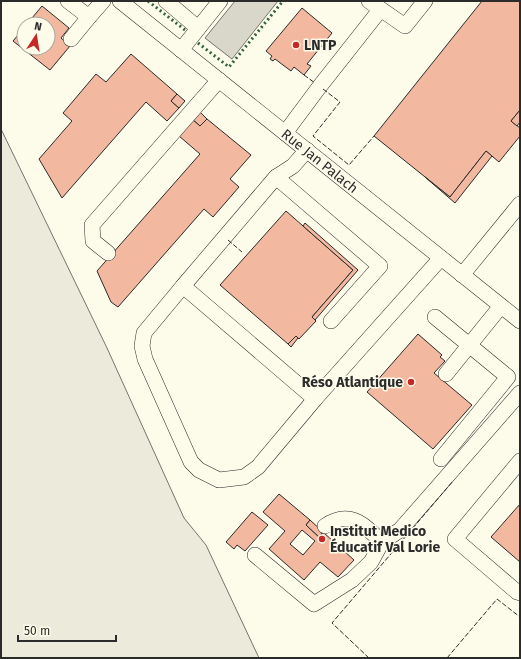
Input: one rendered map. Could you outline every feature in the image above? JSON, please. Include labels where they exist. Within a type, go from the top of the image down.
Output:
[{"type":"street","points":[[68,1],[89,17]]},
{"type":"street","points":[[71,39],[103,1]]},
{"type":"street","name":"Rue Jan Palach","points":[[120,1],[520,321]]},
{"type":"street","points":[[166,1],[198,28]]},
{"type":"street","points":[[181,50],[220,1]]},
{"type":"street","points":[[285,133],[320,86],[374,6],[405,26],[425,1]]},
{"type":"street","points":[[108,253],[93,241],[92,225],[219,80]]},
{"type":"street","points":[[307,150],[293,166],[276,177],[144,333],[142,346],[145,359],[188,455],[199,470],[219,480],[244,477],[258,467],[315,399],[441,258]]},
{"type":"street","points":[[276,177],[380,266],[331,322]]},
{"type":"street","points":[[462,275],[520,204]]},
{"type":"street","points":[[183,286],[315,399]]},
{"type":"street","points":[[446,374],[501,306]]},
{"type":"street","points":[[435,317],[508,377],[441,459]]},
{"type":"street","points":[[255,555],[314,604],[352,580],[371,562],[382,542],[400,530],[520,393]]},
{"type":"street","points":[[520,461],[455,539],[516,592],[520,593]]},
{"type":"street","points":[[325,526],[334,520],[344,518],[357,521],[365,526],[382,542]]},
{"type":"shaded area","points":[[235,1],[278,1],[232,59],[205,38]]},
{"type":"shaded area","points":[[1,129],[107,348],[184,518],[206,545],[259,658],[1,658]]},
{"type":"building","points":[[482,1],[520,1],[520,110],[511,121],[520,128],[520,136],[499,162],[486,151],[450,197],[374,136]]},
{"type":"building","points":[[42,6],[54,16],[34,16]]},
{"type":"building","name":"LNTP","points":[[302,8],[332,33],[307,64],[311,66],[304,75],[294,67],[291,71],[275,59],[273,61],[270,59],[272,56],[266,51]]},
{"type":"building","points":[[56,17],[69,28],[61,38],[70,46],[50,70],[32,56],[56,56]]},
{"type":"building","points":[[131,54],[177,94],[171,101],[179,108],[167,121],[146,102],[62,198],[39,159],[72,121],[63,113],[96,74],[106,82]]},
{"type":"building","points":[[177,94],[185,101],[179,108],[171,101]]},
{"type":"building","points":[[520,110],[520,122],[517,126],[511,121]]},
{"type":"building","points":[[200,112],[207,119],[200,126],[193,120]]},
{"type":"building","points":[[207,119],[251,155],[230,179],[239,187],[213,217],[204,209],[118,307],[111,302],[97,271],[200,154],[179,136],[193,120],[200,126]]},
{"type":"building","points":[[486,151],[492,156],[455,203],[425,177],[450,197]]},
{"type":"building","points":[[286,211],[353,270],[312,317],[316,321],[299,339],[296,336],[288,344],[220,285]]},
{"type":"building","points":[[305,223],[358,270],[315,320],[312,317],[353,270],[303,226]]},
{"type":"building","name":"Réso Atlantique","points":[[418,334],[442,355],[440,357],[445,361],[434,373],[472,405],[433,449],[367,392]]},
{"type":"building","points":[[296,336],[298,338],[291,347],[288,344]]},
{"type":"building","name":"Institut Medico Éducatif Val Lorie","points":[[279,494],[310,520],[306,525],[319,537],[323,532],[354,560],[338,577],[320,562],[304,580],[269,549],[285,531],[263,512]],"holes":[[[302,530],[315,541],[303,555],[290,544]]]},
{"type":"building","points":[[520,504],[520,562],[491,537]]},
{"type":"building","points":[[252,512],[268,525],[245,551],[237,545],[234,549],[226,542]]},
{"type":"building","points":[[310,520],[323,532],[319,537],[306,525]]},
{"type":"hedge","points":[[148,1],[185,30]]},
{"type":"hedge","points":[[198,43],[229,67],[283,1]]},
{"type":"fence","points":[[304,75],[315,83]]},
{"type":"fence","points":[[323,89],[340,102],[313,136],[349,165],[374,136]]},
{"type":"fence","points":[[228,240],[242,252]]},
{"type":"fence","points":[[369,658],[332,623],[453,481]]},
{"type":"fence","points":[[447,658],[497,599],[520,617]]},
{"type":"place","name":"LNTP","points":[[296,45]]},
{"type":"place","name":"Réso Atlantique","points":[[411,382]]},
{"type":"place","name":"Institut Medico Éducatif Val Lorie","points":[[322,539]]}]
